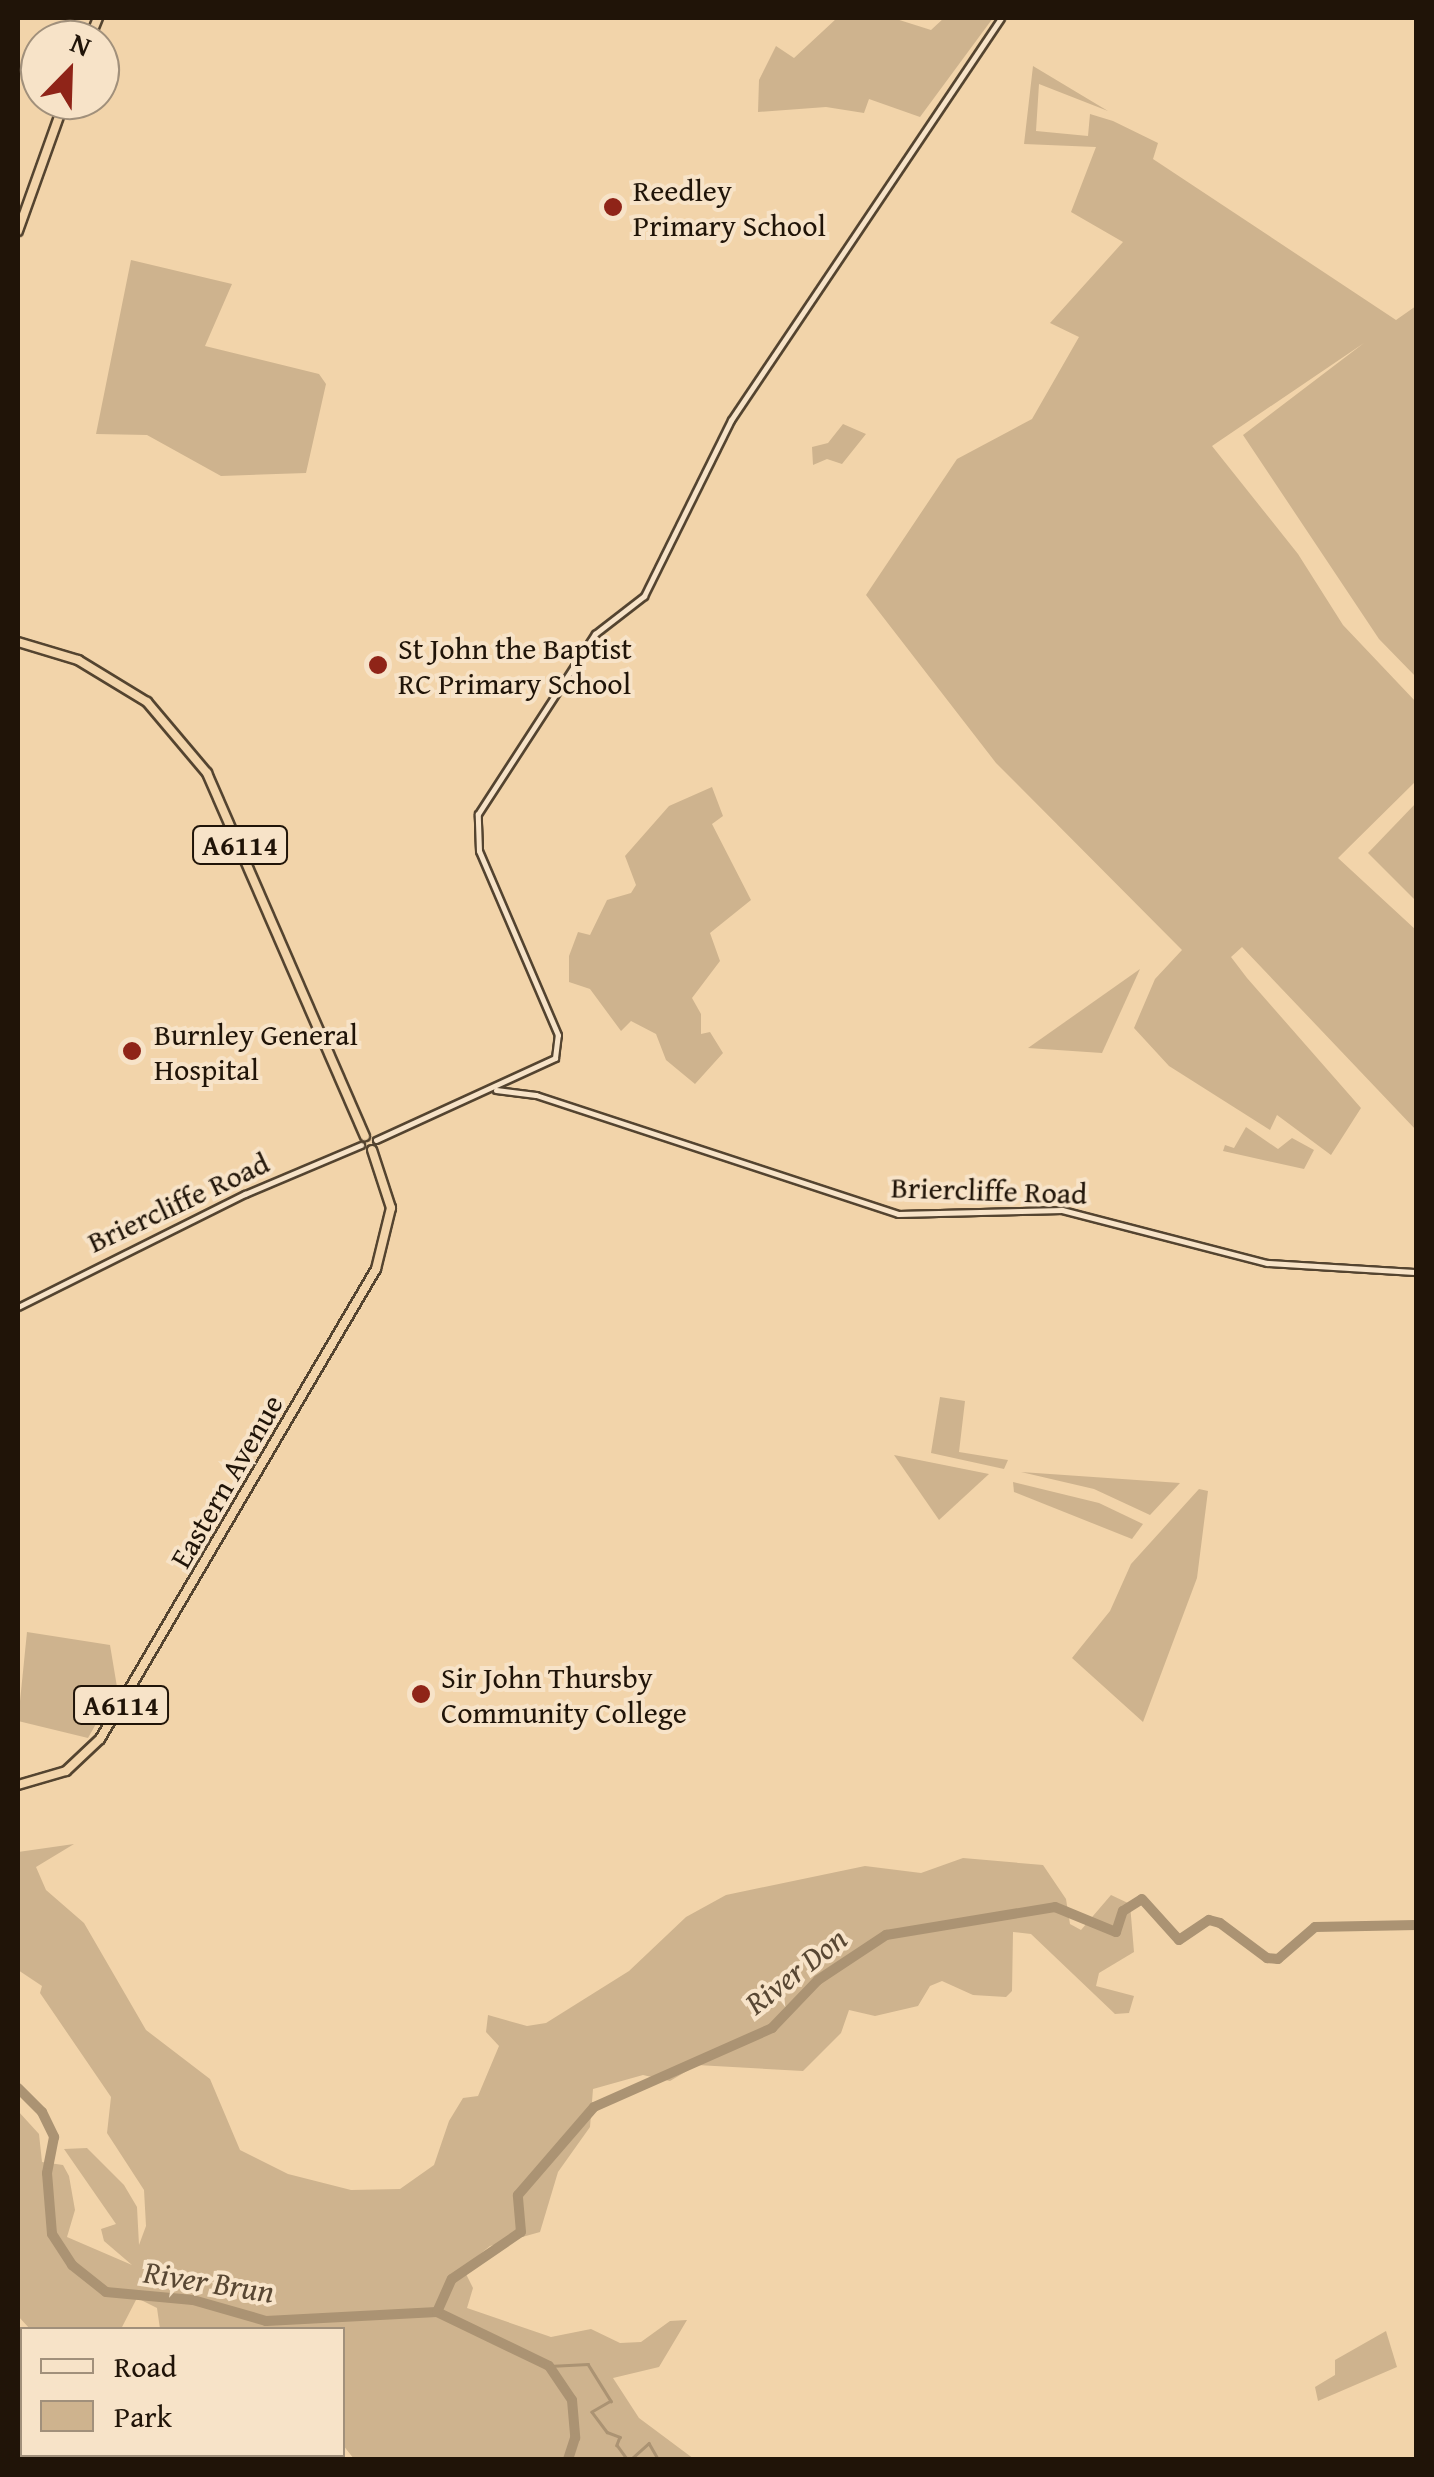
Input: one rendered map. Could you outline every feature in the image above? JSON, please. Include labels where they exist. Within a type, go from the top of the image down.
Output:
[{"type":"highway","points":[[18,231],[58,120]]},
{"type":"highway","name":"A6114","points":[[18,642],[78,660],[132,692],[207,774],[363,1140]]},
{"type":"highway","points":[[363,1140],[376,1140],[372,1150],[363,1140]]},
{"type":"highway","name":"Eastern Avenue","points":[[18,1785],[66,1770],[100,1739],[376,1269],[391,1208],[372,1150]]},
{"type":"street","name":"Briercliffe Road","points":[[376,1140],[551,1062],[558,1049],[558,1035],[490,883],[479,850],[478,814],[578,657],[596,634],[644,596],[730,421],[1001,18]]},
{"type":"street","points":[[516,1090],[518,1077]]},
{"type":"street","name":"Briercliffe Road","points":[[493,1090],[516,1090],[884,1212],[1084,1212],[1235,1256],[1292,1265],[1416,1272]]},
{"type":"street","name":"Briercliffe Road","points":[[18,1306],[363,1140]]},
{"type":"green space","points":[[837,18],[893,18],[931,30],[944,18],[993,18],[920,117],[869,99],[864,113],[826,107],[758,112],[759,80],[776,46],[794,58]]},
{"type":"green space","points":[[1033,66],[1108,111],[1039,84],[1036,131],[1088,136],[1090,114],[1113,121],[1158,143],[1153,159],[1396,320],[1416,306],[1416,677],[1379,639],[1243,435],[1364,343],[1212,446],[1298,554],[1343,625],[1416,702],[1416,781],[1338,858],[1416,930],[1416,1130],[1242,947],[1231,957],[1361,1108],[1331,1155],[1277,1115],[1270,1130],[1169,1066],[1134,1028],[1155,979],[1182,950],[996,763],[866,595],[957,459],[1032,419],[1079,337],[1050,323],[1123,242],[1071,212],[1096,147],[1024,144]]},
{"type":"green space","points":[[131,260],[232,284],[205,346],[319,374],[326,384],[306,473],[221,476],[147,435],[96,434]]},
{"type":"green space","points":[[843,424],[866,434],[842,464],[827,459],[813,465],[812,447],[828,443]]},
{"type":"green space","points":[[712,787],[723,816],[712,824],[751,900],[710,933],[720,961],[692,998],[701,1014],[701,1034],[710,1032],[723,1053],[695,1084],[666,1060],[656,1034],[631,1021],[621,1031],[590,989],[569,982],[569,956],[578,932],[590,935],[607,900],[631,893],[636,885],[625,856],[669,806]]},
{"type":"green space","points":[[1416,803],[1416,901],[1368,853]]},
{"type":"green space","points":[[1140,969],[1102,1053],[1028,1048]]},
{"type":"green space","points":[[1246,1127],[1278,1149],[1292,1138],[1314,1150],[1304,1169],[1223,1151],[1225,1145],[1234,1148]]},
{"type":"green space","points":[[940,1397],[965,1401],[959,1452],[1008,1460],[1004,1469],[931,1453]]},
{"type":"green space","points":[[894,1455],[989,1474],[939,1520]]},
{"type":"green space","points":[[1021,1472],[1180,1483],[1150,1515],[1094,1489]]},
{"type":"green space","points":[[1013,1482],[1099,1503],[1143,1524],[1132,1539],[1014,1492]]},
{"type":"green space","points":[[1199,1489],[1208,1491],[1197,1578],[1143,1722],[1072,1658],[1110,1611],[1131,1564]]},
{"type":"green space","points":[[27,1632],[110,1645],[117,1687],[88,1738],[18,1721]]},
{"type":"green space","points":[[74,1844],[36,1867],[46,1890],[84,1923],[146,2030],[210,2079],[240,2150],[288,2174],[351,2190],[400,2189],[434,2165],[449,2121],[463,2098],[478,2096],[499,2046],[486,2032],[488,2015],[527,2026],[546,2023],[629,1971],[686,1917],[726,1895],[865,1866],[921,1873],[963,1858],[1043,1865],[1066,1899],[1070,1924],[1081,1930],[1111,1895],[1130,1904],[1134,1952],[1099,1973],[1096,1986],[1134,1996],[1129,2013],[1115,2014],[1031,1934],[1013,1932],[1012,1991],[1006,1997],[973,1995],[942,1981],[930,1986],[918,2006],[875,2016],[849,2010],[841,2033],[803,2071],[697,2065],[670,2081],[643,2075],[593,2089],[590,2127],[558,2172],[540,2232],[490,2246],[463,2268],[473,2288],[467,2308],[551,2337],[591,2329],[620,2343],[641,2342],[670,2321],[687,2320],[659,2367],[613,2378],[639,2418],[694,2459],[354,2459],[345,2448],[345,2327],[160,2327],[157,2308],[137,2298],[122,2327],[28,2327],[18,2316],[18,2111],[39,2134],[42,2162],[63,2165],[69,2176],[75,2210],[67,2237],[132,2265],[104,2241],[101,2229],[116,2224],[64,2149],[87,2148],[124,2185],[137,2207],[139,2245],[146,2226],[144,2190],[107,2133],[111,2097],[40,1993],[42,1986],[18,1970],[18,1852]]},
{"type":"green space","points":[[1386,2331],[1397,2367],[1318,2401],[1315,2387],[1335,2375],[1335,2360]]},
{"type":"green space","points":[[20,2418],[20,2457],[340,2459],[18,2459]]},
{"type":"waterway","name":"River Don","points":[[437,2312],[452,2279],[521,2232],[518,2195],[594,2107],[772,2028],[818,1980],[886,1935],[1055,1907],[1116,1932],[1123,1911],[1142,1899],[1179,1940],[1209,1920],[1220,1923],[1267,1958],[1278,1959],[1315,1927],[1416,1925]]},
{"type":"waterway","name":"River Brun","points":[[18,2088],[42,2112],[54,2137],[47,2173],[52,2234],[72,2265],[106,2292],[193,2300],[266,2321],[437,2312],[549,2366],[572,2400],[575,2438],[568,2460]]},
{"type":"waterway","points":[[549,2366],[588,2364],[611,2401],[592,2412],[607,2432],[620,2437],[617,2445],[628,2460]]},
{"type":"waterway","points":[[630,2460],[649,2443],[659,2460]]},
{"type":"place","name":"Reedley Primary School","points":[[613,207]]},
{"type":"place","name":"St John the Baptist RC Primary School","points":[[378,665]]},
{"type":"place","name":"Burnley General Hospital","points":[[132,1051]]},
{"type":"place","name":"Sir John Thursby Community College","points":[[421,1694]]}]
